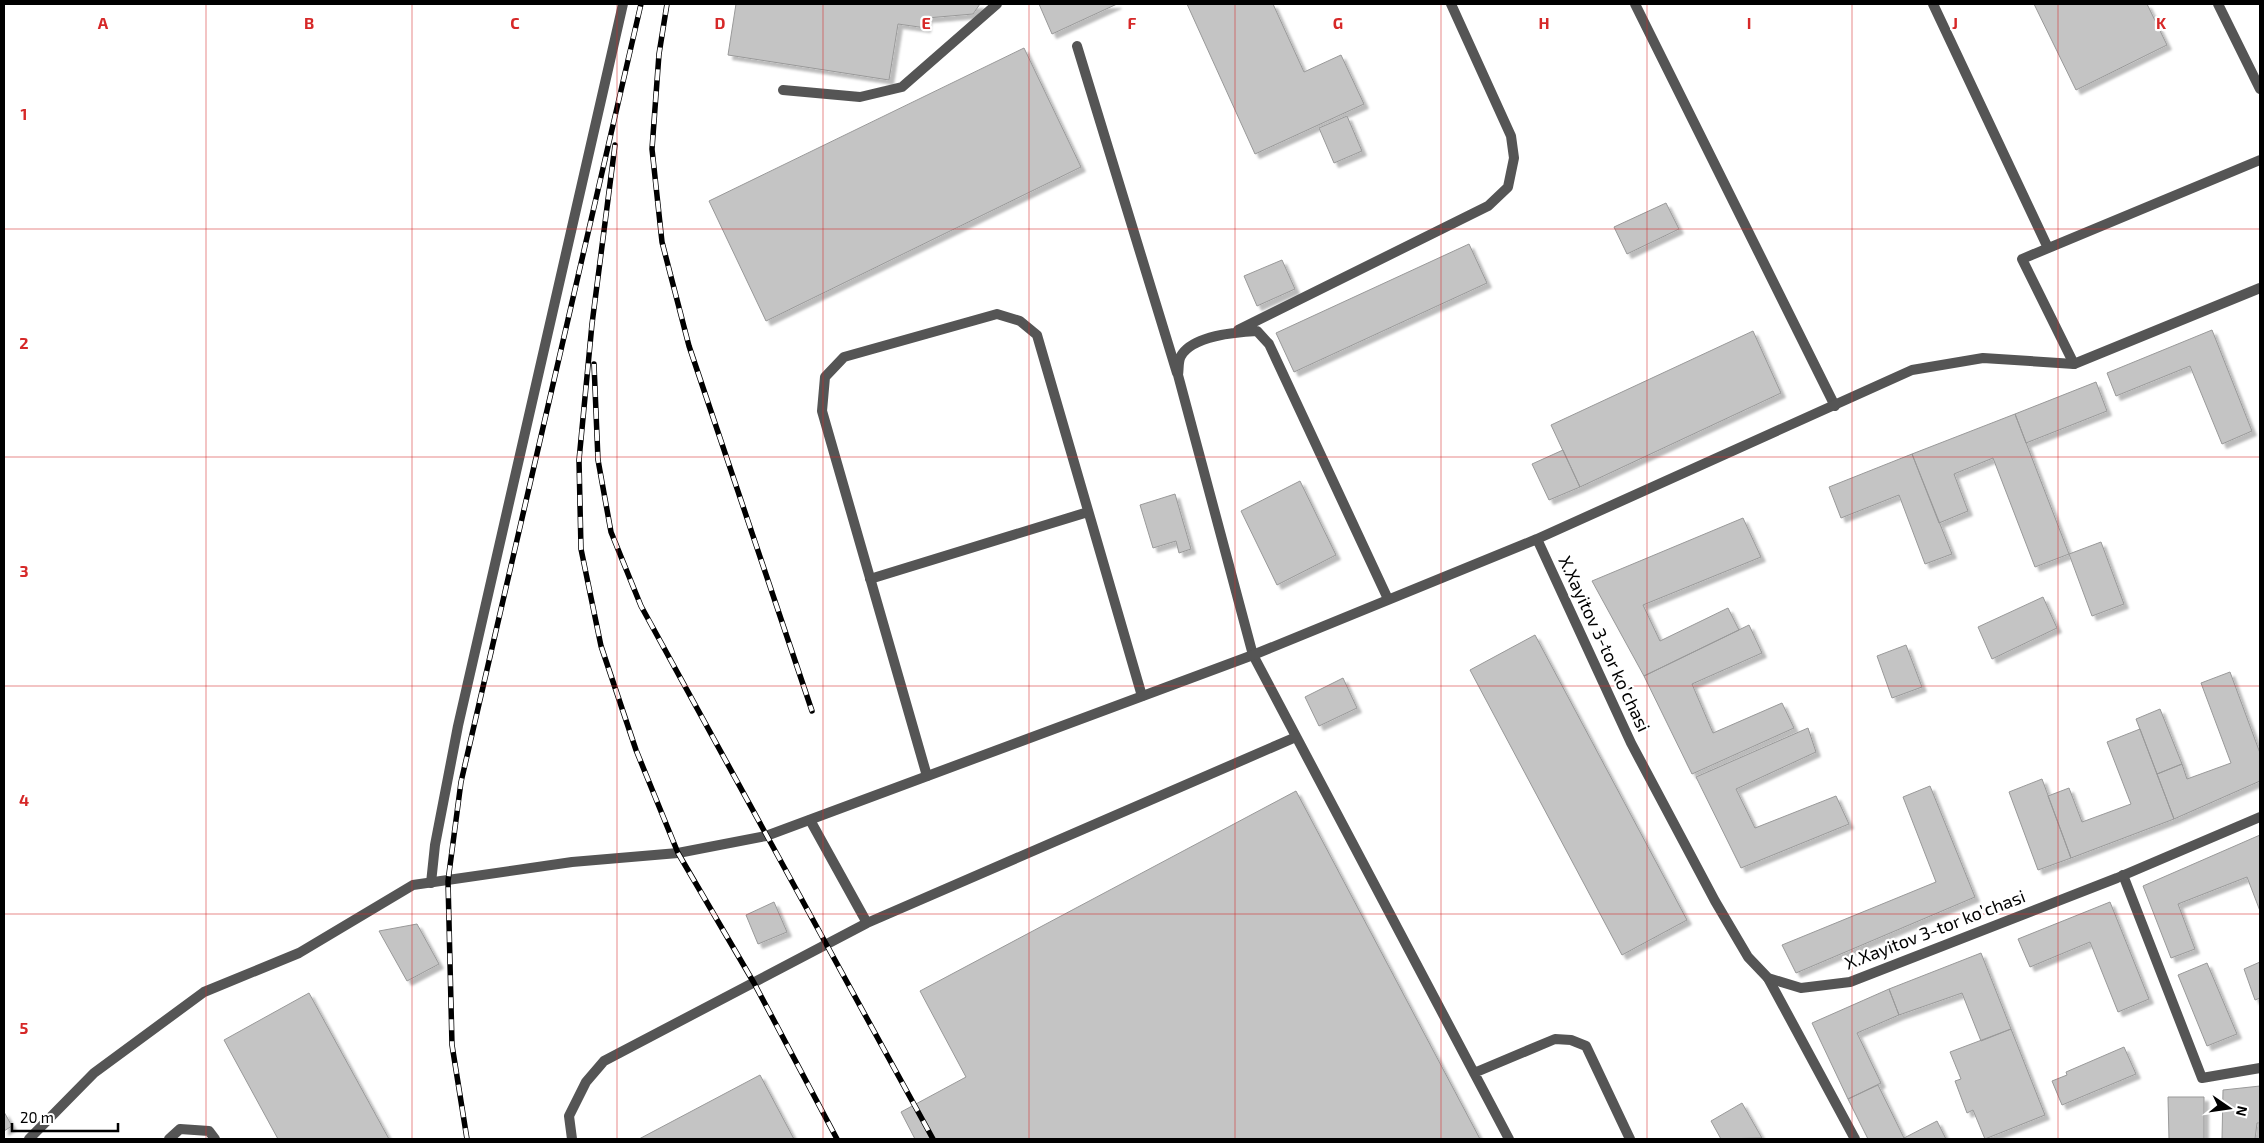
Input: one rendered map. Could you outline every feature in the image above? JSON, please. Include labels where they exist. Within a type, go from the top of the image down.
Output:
[{"type":"street","points":[[430,883],[435,845],[458,726],[623,4]]},
{"type":"street","points":[[782,90],[860,97],[902,87],[997,4]]},
{"type":"street","points":[[1178,375],[1180,357],[1190,345],[1233,332],[1488,206],[1508,187],[1514,158],[1511,136],[1451,4]]},
{"type":"street","points":[[1635,4],[1835,406]]},
{"type":"street","points":[[1933,4],[2048,248]]},
{"type":"street","points":[[2218,4],[2260,88]]},
{"type":"street","points":[[1076,46],[1178,375],[1253,655],[1509,1139]]},
{"type":"street","points":[[2074,364],[2022,258],[2260,160]]},
{"type":"street","points":[[30,1139],[94,1073],[204,992],[299,953],[413,885],[572,862],[678,853],[766,836],[1253,655],[1537,539],[1912,370],[1983,358],[2074,364],[2260,288]]},
{"type":"street","points":[[927,776],[822,411],[824,377],[844,357],[996,314],[1020,321],[1037,335],[1142,696]]},
{"type":"street","points":[[1233,332],[1257,331],[1269,344],[1388,600]]},
{"type":"street","points":[[870,579],[1088,512]]},
{"type":"street","name":"X.Xayitov 3-tor koʼchasi","points":[[1537,539],[1636,752],[1715,901],[1748,957],[1768,978],[1801,988],[1850,982],[2123,875],[2260,817]]},
{"type":"street","points":[[572,1139],[569,1116],[586,1082],[604,1061],[867,922],[1296,736]]},
{"type":"street","points":[[810,820],[867,922]]},
{"type":"street","points":[[2123,875],[2202,1078],[2260,1068]]},
{"type":"street","points":[[1768,978],[1855,1139]]},
{"type":"street","points":[[1474,1073],[1555,1039],[1571,1040],[1586,1046],[1630,1139]]},
{"type":"street","points":[[169,1139],[180,1129],[208,1131],[215,1139]]},
{"type":"building","points":[[736,4],[980,4],[973,14],[927,18],[926,28],[898,24],[889,80],[728,55]]},
{"type":"building","points":[[1039,4],[1117,4],[1052,34]]},
{"type":"building","points":[[1187,4],[1273,4],[1304,72],[1341,55],[1364,104],[1255,154]]},
{"type":"building","points":[[2034,4],[2147,4],[2167,45],[2076,90]]},
{"type":"building","points":[[1024,48],[1081,167],[766,321],[709,201]]},
{"type":"building","points":[[1347,116],[1362,151],[1334,163],[1319,128]]},
{"type":"building","points":[[1666,203],[1679,229],[1627,254],[1614,227]]},
{"type":"building","points":[[1469,244],[1487,283],[1294,372],[1276,333]]},
{"type":"building","points":[[1282,260],[1295,289],[1257,306],[1244,276]]},
{"type":"building","points":[[2212,330],[2252,431],[2222,444],[2190,366],[2116,396],[2107,373]]},
{"type":"building","points":[[1753,331],[1781,393],[1580,487],[1551,425]]},
{"type":"building","points":[[2096,382],[2107,411],[2026,443],[2015,414]]},
{"type":"building","points":[[2015,414],[2069,554],[2035,567],[1993,458],[1954,474],[1968,511],[1939,523],[1912,454]]},
{"type":"building","points":[[1563,450],[1580,487],[1549,500],[1532,464]]},
{"type":"building","points":[[1912,454],[1952,554],[1925,564],[1899,495],[1841,518],[1829,487]]},
{"type":"building","points":[[1300,481],[1336,555],[1277,585],[1241,511]]},
{"type":"building","points":[[1175,494],[1191,549],[1179,553],[1176,541],[1153,548],[1140,505]]},
{"type":"building","points":[[1743,518],[1761,557],[1643,605],[1660,641],[1728,608],[1739,630],[1644,676],[1592,581]]},
{"type":"building","points":[[2101,542],[2124,604],[2092,616],[2069,554]]},
{"type":"building","points":[[2043,597],[2057,628],[1992,659],[1978,627]]},
{"type":"building","points":[[1749,625],[1762,653],[1692,684],[1713,733],[1782,703],[1794,728],[1692,774],[1644,676]]},
{"type":"building","points":[[1535,635],[1687,920],[1622,955],[1470,670]]},
{"type":"building","points":[[1906,645],[1922,687],[1892,698],[1877,656]]},
{"type":"building","points":[[2230,672],[2260,753],[2260,781],[2174,819],[2157,774],[2182,764],[2187,779],[2231,763],[2201,683]]},
{"type":"building","points":[[1343,678],[1357,708],[1319,726],[1305,697]]},
{"type":"building","points":[[2160,709],[2182,764],[2157,774],[2136,719]]},
{"type":"building","points":[[1808,728],[1816,752],[1736,789],[1755,828],[1836,796],[1849,824],[1741,868],[1696,777]]},
{"type":"building","points":[[2140,729],[2174,819],[2071,858],[2048,796],[2069,788],[2082,822],[2131,804],[2107,742]]},
{"type":"building","points":[[2042,779],[2071,858],[2038,870],[2009,792]]},
{"type":"building","points":[[1930,786],[1975,897],[1796,973],[1782,945],[1936,882],[1903,797]]},
{"type":"building","points":[[1296,791],[1480,1139],[915,1139],[901,1112],[966,1077],[920,991]]},
{"type":"building","points":[[2260,835],[2260,911],[2247,877],[2178,904],[2195,949],[2171,958],[2143,886]]},
{"type":"building","points":[[774,902],[787,932],[758,944],[746,915]]},
{"type":"building","points":[[2110,902],[2149,999],[2118,1012],[2090,942],[2030,967],[2018,939]]},
{"type":"building","points":[[417,924],[439,964],[407,981],[379,931]]},
{"type":"building","points":[[1981,953],[2011,1029],[1981,1041],[1962,993],[1899,1015],[1889,989]]},
{"type":"building","points":[[2260,962],[2260,998],[2255,1000],[2244,969]]},
{"type":"building","points":[[2207,963],[2237,1034],[2207,1046],[2178,975]]},
{"type":"building","points":[[1889,989],[1899,1015],[1857,1033],[1881,1083],[1848,1099],[1812,1023]]},
{"type":"building","points":[[309,993],[389,1139],[278,1139],[224,1040]]},
{"type":"building","points":[[2011,1029],[2045,1115],[1985,1139],[1973,1110],[1967,1113],[1955,1081],[1961,1079],[1950,1052]]},
{"type":"building","points":[[2124,1047],[2136,1074],[2062,1105],[2052,1081],[2067,1075],[2066,1072]]},
{"type":"building","points":[[760,1075],[794,1139],[639,1139]]},
{"type":"building","points":[[1878,1085],[1904,1138],[1937,1121],[1946,1139],[1868,1139],[1848,1099]]},
{"type":"building","points":[[2260,1086],[2260,1123],[2257,1123],[2255,1139],[2222,1139],[2223,1090]]},
{"type":"building","points":[[2168,1097],[2204,1097],[2204,1139],[2169,1139]]},
{"type":"building","points":[[1742,1103],[1762,1138],[1721,1139],[1711,1121]]},
{"type":"building","points":[[4,1112],[12,1126],[4,1131]]},
{"type":"railway","points":[[467,1139],[452,1045],[448,881],[461,782],[641,4]]},
{"type":"railway","points":[[667,4],[659,54],[652,149],[662,242],[689,346],[812,711]]},
{"type":"railway","points":[[615,145],[592,324],[579,460],[581,549],[601,646],[636,750],[678,853],[754,983],[837,1139]]},
{"type":"railway","points":[[594,364],[598,460],[611,532],[641,606],[933,1139]]}]
